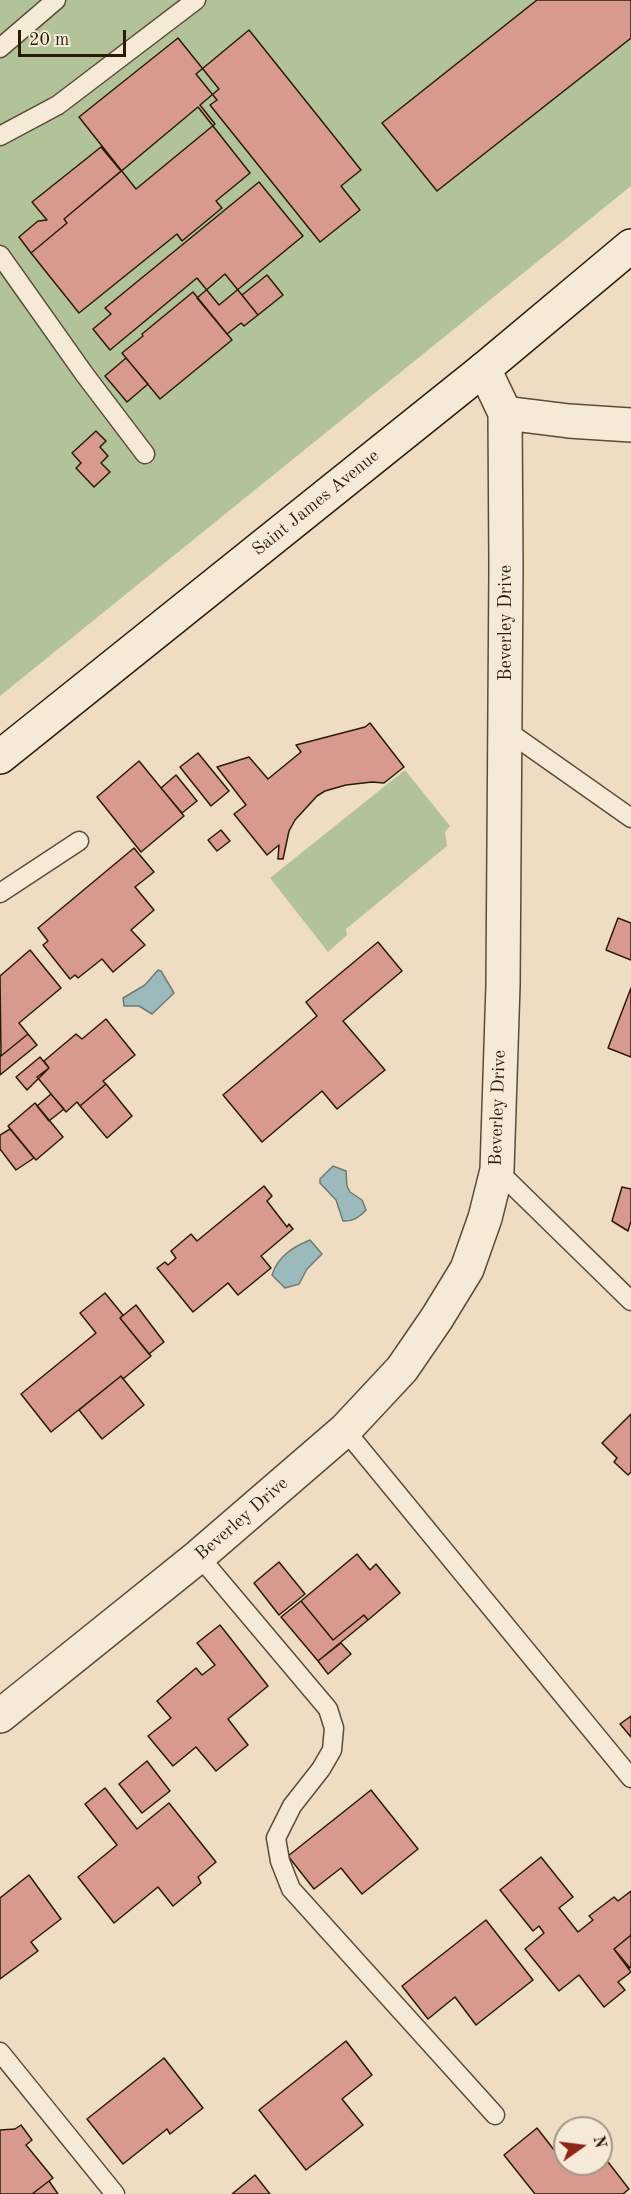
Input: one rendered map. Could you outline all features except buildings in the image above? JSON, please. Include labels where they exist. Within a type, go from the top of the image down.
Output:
[{"type":"street","name":"Saint James Avenue","points":[[0,757],[484,369],[631,246]]},
{"type":"street","name":"Beverley Drive","points":[[0,1716],[199,1556],[345,1430],[402,1369],[467,1269],[485,1218],[497,1170],[503,985],[506,730],[505,413],[484,369]]},
{"type":"street","points":[[505,413],[569,421],[631,425]]},
{"type":"lane","points":[[0,48],[56,0]]},
{"type":"lane","points":[[0,136],[58,105],[196,0]]},
{"type":"lane","points":[[0,255],[85,375],[145,454]]},
{"type":"lane","points":[[506,730],[631,818]]},
{"type":"lane","points":[[0,893],[79,841]]},
{"type":"lane","points":[[497,1170],[631,1301]]},
{"type":"lane","points":[[345,1430],[631,1778]]},
{"type":"lane","points":[[199,1556],[328,1709],[334,1728],[332,1750],[321,1769],[292,1806],[276,1838],[280,1861],[291,1889],[495,2115]]},
{"type":"lane","points":[[0,2052],[115,2194]]},
{"type":"green space","points":[[0,0],[631,0],[631,186],[0,696]]},
{"type":"green space","points":[[405,770],[450,826],[445,832],[447,846],[346,929],[347,935],[328,952],[270,878]]},
{"type":"water","points":[[158,970],[161,971],[174,993],[152,1014],[139,1006],[124,1006],[123,998],[145,985]]},
{"type":"water","points":[[333,1166],[346,1171],[347,1186],[350,1192],[362,1200],[366,1210],[353,1220],[343,1221],[336,1200],[320,1183],[320,1179]]},
{"type":"water","points":[[310,1240],[322,1254],[307,1269],[299,1284],[285,1288],[272,1275],[278,1262],[287,1253]]}]
